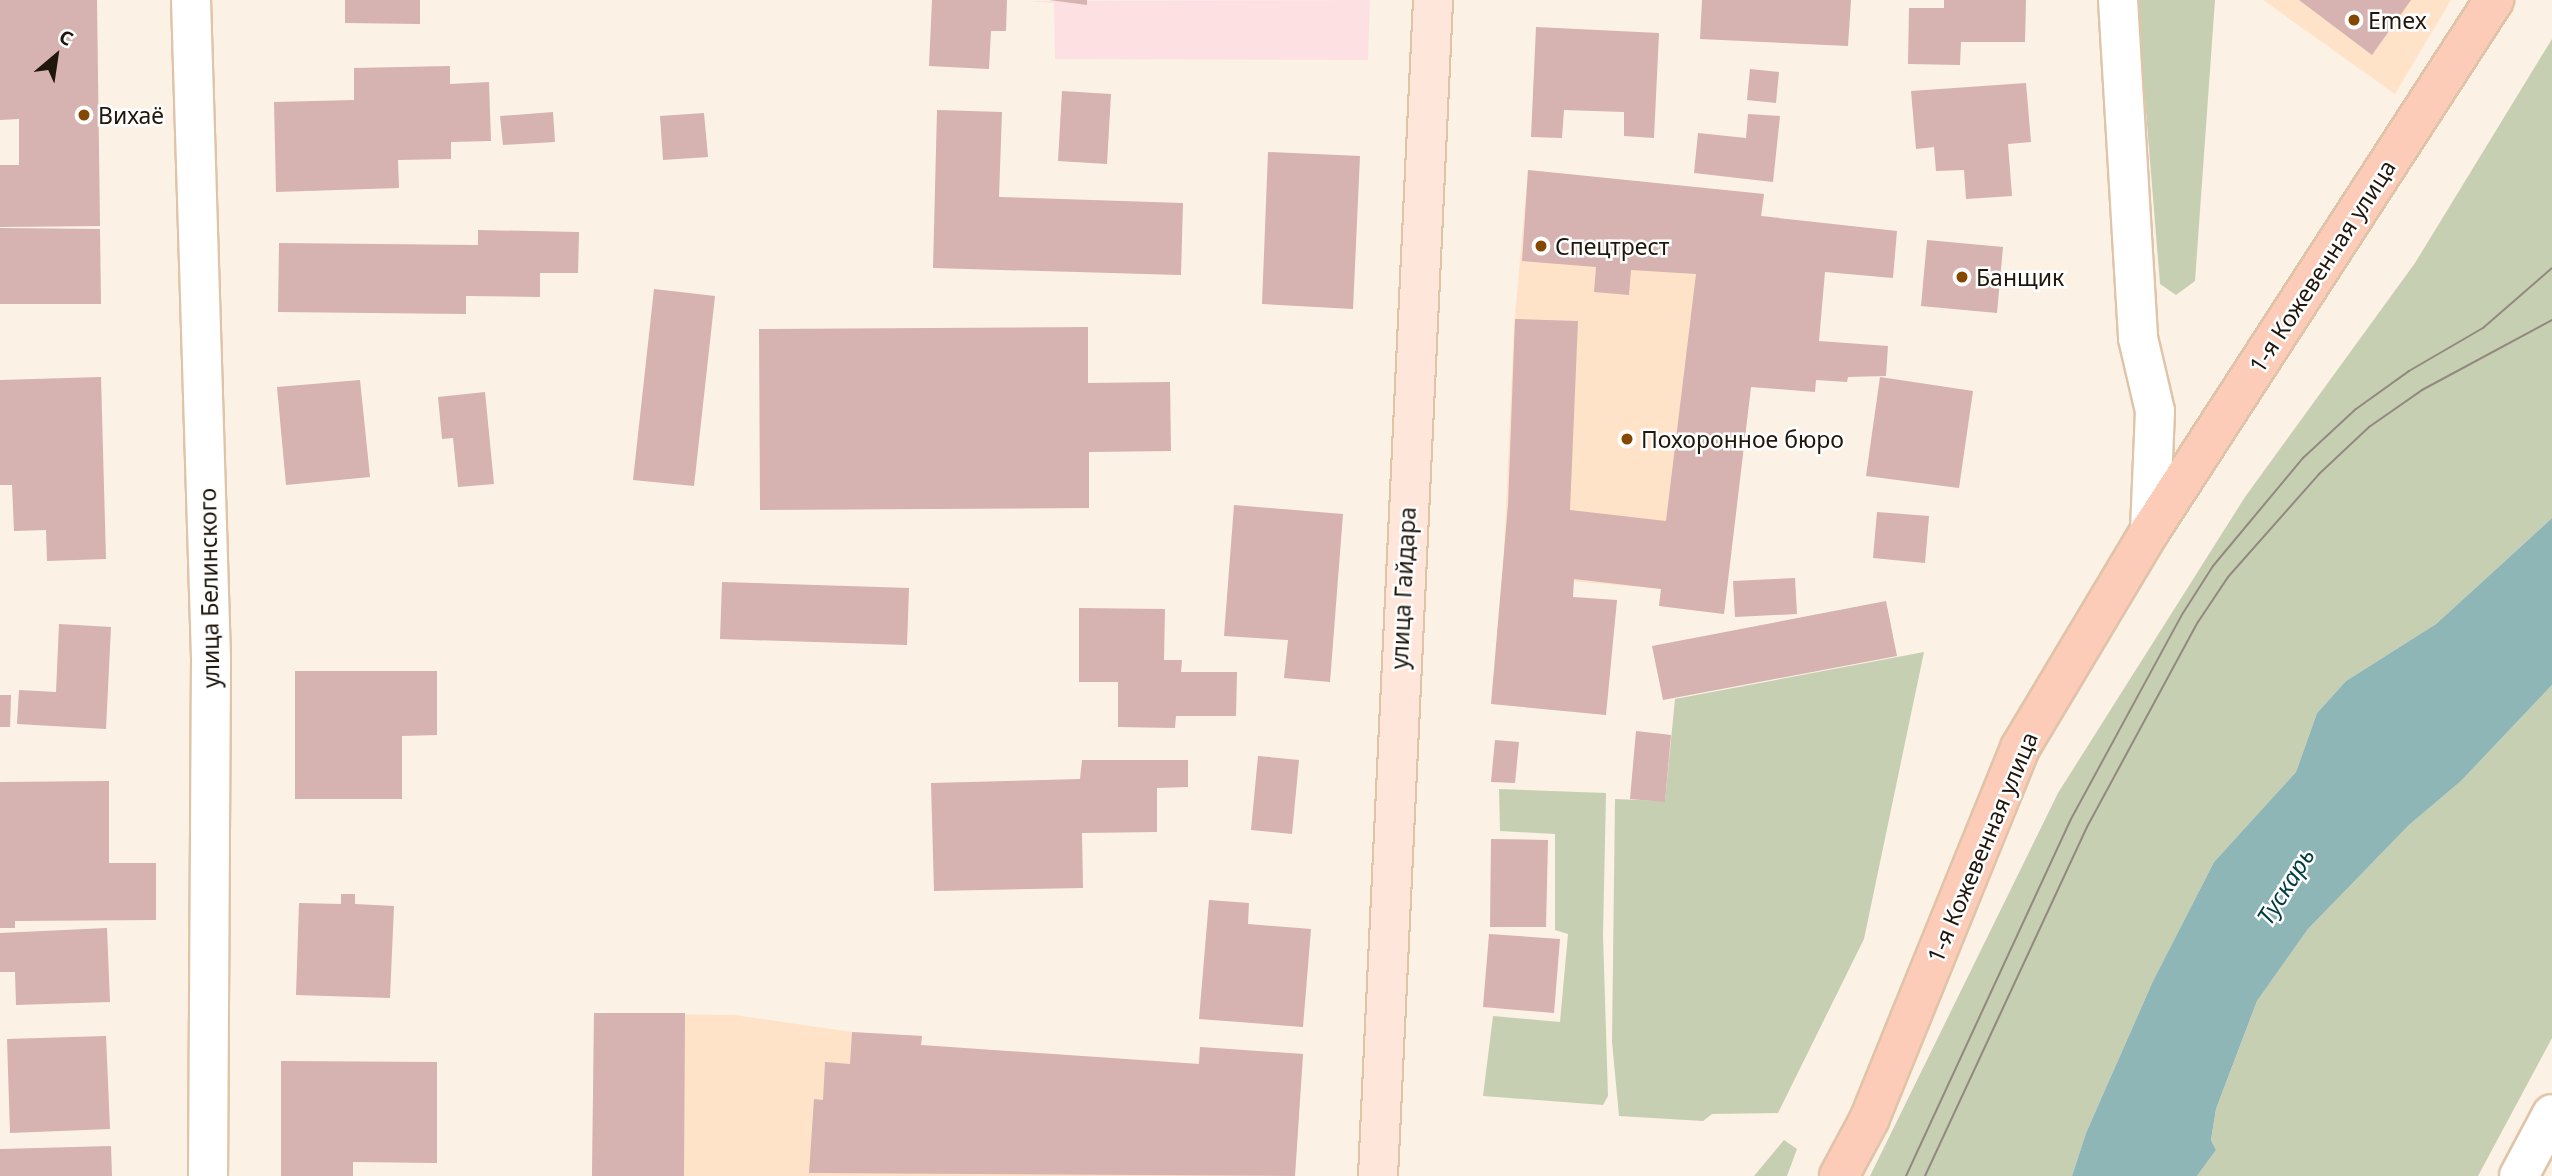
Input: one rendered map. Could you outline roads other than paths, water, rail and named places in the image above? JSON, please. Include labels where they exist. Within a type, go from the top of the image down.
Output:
[{"type":"main road","name":"1-я Кожевенная улица","points":[[1839,1176],[1869,1120],[2020,748],[2150,531],[2494,0]]},
{"type":"street","name":"улица Белинского","points":[[191,0],[211,659],[208,1176]]},
{"type":"street","name":"улица Гайдара","points":[[1378,1176],[1433,0]]},
{"type":"street","name":"1-я Кожевенная улица","points":[[2118,0],[2138,338],[2155,411],[2150,531]]},
{"type":"street","points":[[2518,1176],[2552,1114]]},
{"type":"water","name":"Тускарь","points":[[2552,518],[2552,685],[2461,781],[2409,825],[2308,929],[2257,1001],[2216,1109],[2211,1140],[2216,1150],[2197,1176],[2072,1176],[2086,1133],[2153,981],[2214,862],[2296,772],[2317,713],[2346,681],[2436,624]]},
{"type":"tram line","points":[[1906,1176],[2071,819],[2183,613],[2213,566],[2303,458],[2356,409],[2409,371],[2483,328],[2552,268]]},
{"type":"tram line","points":[[1925,1176],[2087,827],[2198,622],[2228,577],[2319,474],[2369,427],[2422,390],[2552,320]]},
{"type":"place","name":"Emex","points":[[2354,20]]},
{"type":"place","name":"Вихаё","points":[[84,115]]},
{"type":"place","name":"Спецтрест","points":[[1541,246]]},
{"type":"place","name":"Банщик","points":[[1962,277]]},
{"type":"place","name":"Похоронное бюро","points":[[1627,439]]}]
